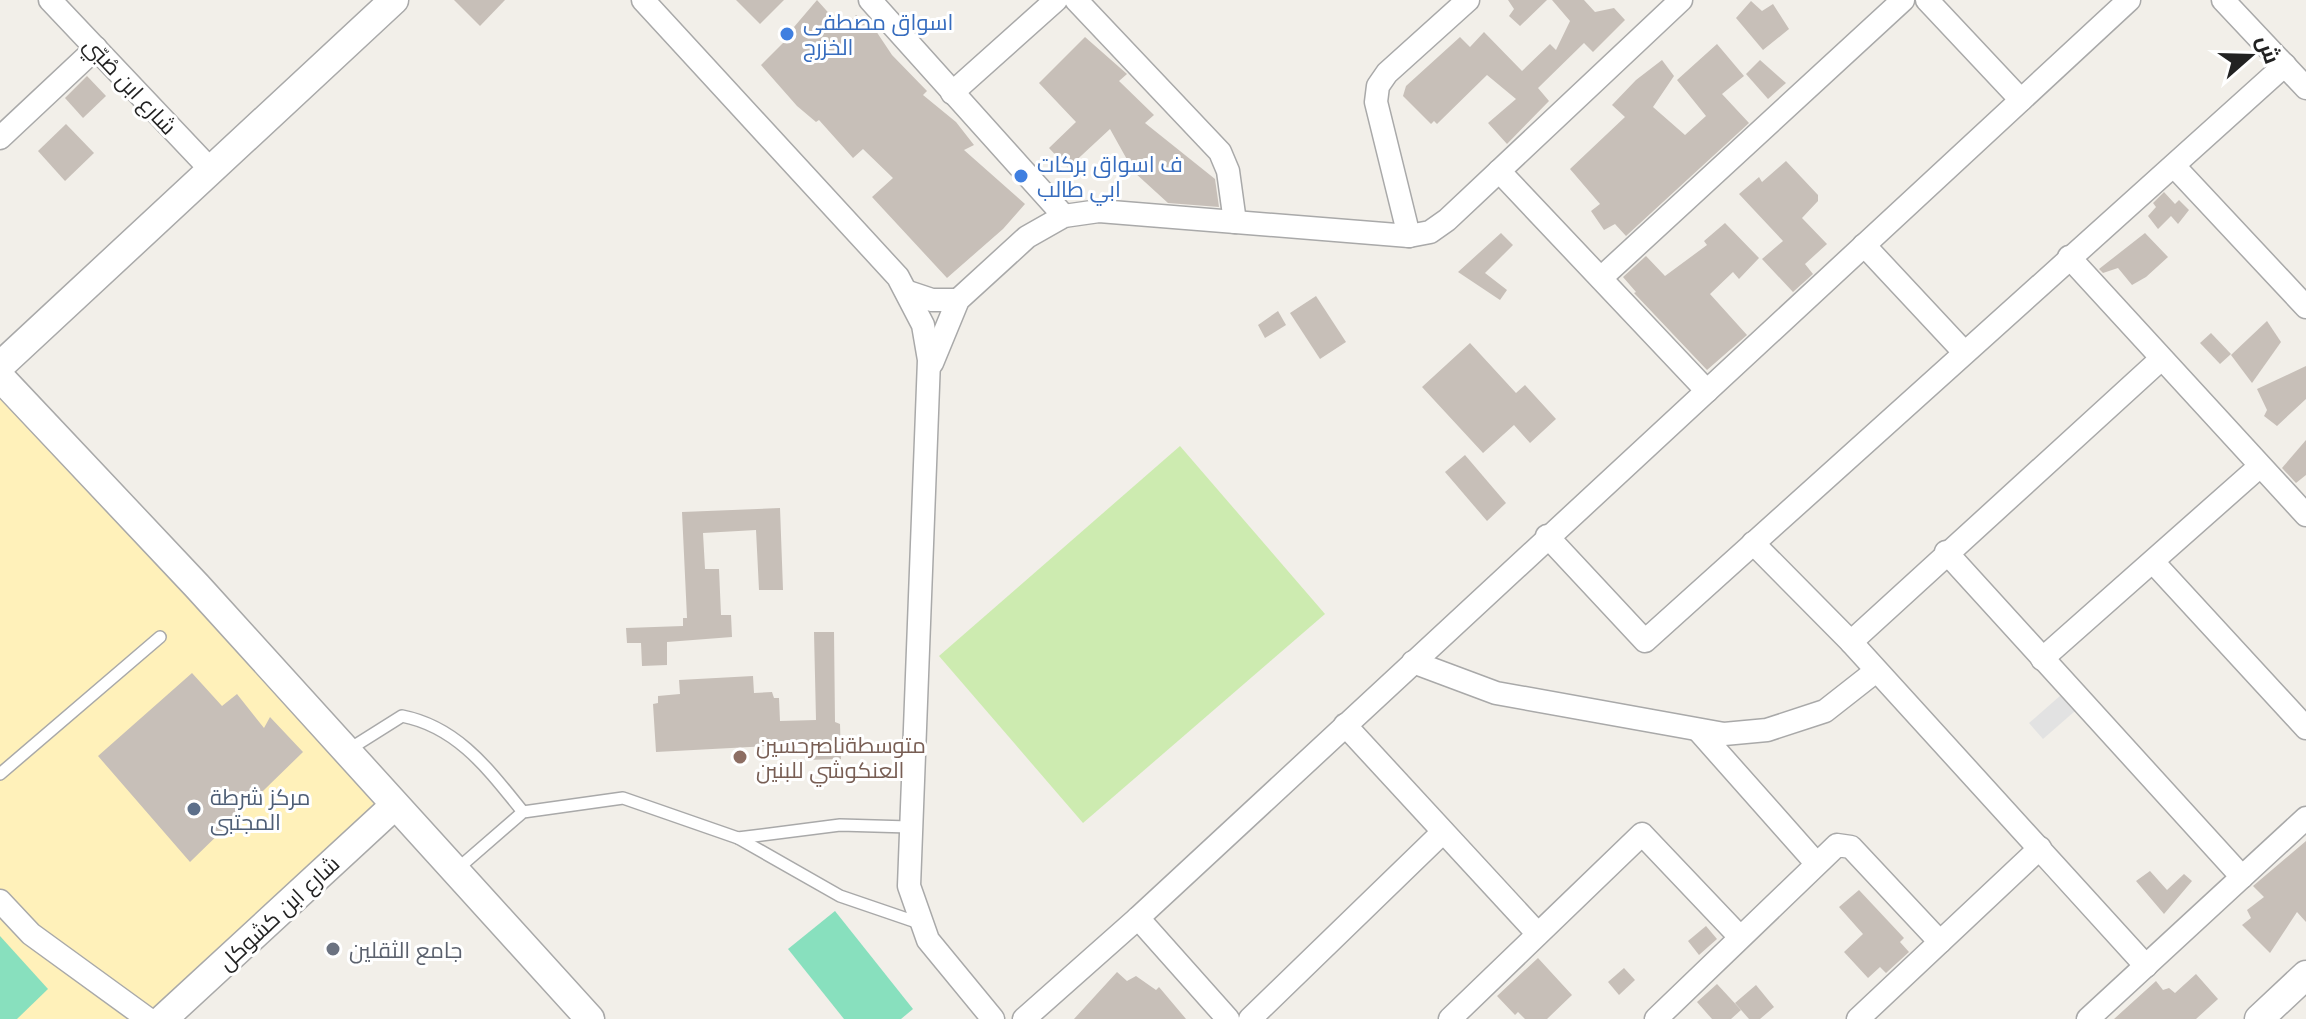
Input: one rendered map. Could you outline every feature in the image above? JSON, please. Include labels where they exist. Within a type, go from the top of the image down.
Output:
[{"type":"street","name":"شارع ابن صُبّي","points":[[50,0],[211,170]]},
{"type":"street","points":[[0,366],[394,0]]},
{"type":"street","points":[[643,0],[908,292],[927,342],[909,886],[919,923],[938,957],[993,1019]]},
{"type":"street","points":[[870,0],[1064,216]]},
{"type":"street","points":[[952,93],[1056,0]]},
{"type":"street","points":[[1076,0],[1220,152],[1228,171],[1235,222]]},
{"type":"street","points":[[928,378],[940,338],[958,300],[1027,237],[1064,216],[1099,211],[1409,236],[1439,227],[1681,0]]},
{"type":"street","points":[[1601,278],[1903,0]]},
{"type":"street","points":[[1927,0],[2021,100]]},
{"type":"street","points":[[1024,1019],[1138,918],[2129,0]]},
{"type":"street","points":[[2223,0],[2306,88]]},
{"type":"street","points":[[1409,236],[1376,102],[1378,86],[1387,73],[1459,3]]},
{"type":"street","points":[[0,138],[96,48]]},
{"type":"street","points":[[1547,536],[1645,641],[2285,65]]},
{"type":"street","points":[[2174,166],[2306,307]]},
{"type":"street","points":[[1499,171],[1707,391]]},
{"type":"street","points":[[1864,245],[1964,352]]},
{"type":"street","points":[[2069,257],[2160,360],[2306,515]]},
{"type":"street","points":[[908,292],[932,300],[958,300]]},
{"type":"street","points":[[1851,642],[1946,552],[2160,360]]},
{"type":"street","points":[[0,377],[197,586],[590,1019]]},
{"type":"street","points":[[2042,659],[2259,467]]},
{"type":"street","points":[[1753,543],[1851,642],[2146,966]]},
{"type":"street","points":[[1946,552],[2242,877]]},
{"type":"street","points":[[2154,563],[2306,728]]},
{"type":"street","points":[[1413,662],[1496,693],[1724,734],[1767,730],[1825,711],[1876,671]]},
{"type":"street","points":[[1345,725],[1537,933]]},
{"type":"street","points":[[1698,730],[1816,863]]},
{"type":"street","name":"شارع ابن كشوكل","points":[[163,1019],[394,806]]},
{"type":"street","points":[[2088,1019],[2306,818]]},
{"type":"street","points":[[1250,1019],[1443,832]]},
{"type":"street","points":[[1450,1019],[1642,834],[1739,936]]},
{"type":"street","points":[[1656,1019],[1837,845],[1851,847],[1940,942]]},
{"type":"street","points":[[1858,1019],[2040,848]]},
{"type":"street","points":[[0,901],[31,934],[148,1019]]},
{"type":"street","points":[[1138,918],[1228,1019]]},
{"type":"street","points":[[2259,1019],[2306,975]]},
{"type":"lane","points":[[0,774],[160,637]]},
{"type":"lane","points":[[345,752],[402,716],[426,720],[473,751],[523,812]]},
{"type":"lane","points":[[454,872],[523,812],[623,798],[738,838],[840,896],[919,923]]},
{"type":"lane","points":[[738,838],[840,825],[909,827]]},
{"type":"green space","points":[[1180,446],[1325,614],[1083,823],[939,656]]},
{"type":"green space","points":[[835,911],[913,1009],[901,1019],[844,1019],[788,949]]},
{"type":"green space","points":[[0,936],[48,989],[17,1019],[0,1019]]},
{"type":"sand","points":[[0,378],[394,806],[163,1019],[0,1019]]},
{"type":"shaded area","points":[[2061,695],[2075,711],[2043,739],[2029,723]]},
{"type":"building","points":[[454,0],[505,0],[480,26]]},
{"type":"building","points":[[736,0],[784,0],[760,24]]},
{"type":"building","points":[[817,0],[843,29],[856,15],[863,21],[866,16],[892,55],[927,91],[923,95],[956,122],[974,145],[964,150],[1025,204],[1003,229],[947,278],[872,197],[893,178],[863,149],[853,158],[819,120],[816,122],[797,106],[761,65],[796,30],[794,27]]},
{"type":"building","points":[[1508,0],[1547,0],[1520,26],[1509,16],[1514,9]]},
{"type":"building","points":[[1552,0],[1584,0],[1595,12],[1614,8],[1625,20],[1593,52],[1584,43],[1538,88],[1549,101],[1507,144],[1488,123],[1516,99],[1487,75],[1437,124],[1434,121],[1431,124],[1403,96],[1406,86],[1460,37],[1470,47],[1484,32],[1522,71],[1550,44],[1556,50],[1570,21]]},
{"type":"building","points":[[1751,1],[1762,11],[1773,4],[1789,29],[1763,50],[1736,18]]},
{"type":"building","points":[[1085,37],[1127,74],[1119,81],[1154,115],[1145,123],[1215,179],[1219,207],[1168,203],[1134,172],[1110,129],[1068,168],[1049,148],[1076,122],[1039,83]]},
{"type":"building","points":[[1717,44],[1744,76],[1722,94],[1749,123],[1626,236],[1615,224],[1604,230],[1591,211],[1600,204],[1570,169],[1625,117],[1612,105],[1636,80],[1662,60],[1674,76],[1653,107],[1685,135],[1706,116],[1677,80]]},
{"type":"building","points":[[1760,60],[1786,83],[1768,99],[1746,74]]},
{"type":"building","points":[[87,76],[106,96],[83,118],[65,98]]},
{"type":"building","points":[[66,124],[94,153],[65,181],[38,151]]},
{"type":"building","points":[[1786,161],[1818,195],[1818,201],[1802,218],[1827,244],[1805,264],[1813,274],[1793,292],[1762,259],[1783,241],[1739,194],[1759,177],[1762,182]]},
{"type":"building","points":[[2164,192],[2175,204],[2179,200],[2189,210],[2178,224],[2171,216],[2158,229],[2148,216],[2156,207],[2153,203]]},
{"type":"building","points":[[1725,223],[1759,258],[1739,279],[1733,272],[1710,294],[1747,335],[1707,370],[1634,293],[1623,277],[1646,256],[1665,276],[1707,245],[1704,241]]},
{"type":"building","points":[[1501,233],[1513,245],[1485,273],[1507,290],[1500,300],[1458,272]]},
{"type":"building","points":[[2145,233],[2168,257],[2146,277],[2132,285],[2118,268],[2103,273],[2099,269]]},
{"type":"building","points":[[1316,296],[1346,342],[1320,359],[1290,313]]},
{"type":"building","points":[[1278,311],[1286,325],[1265,338],[1258,325]]},
{"type":"building","points":[[2267,321],[2281,342],[2252,383],[2231,355]]},
{"type":"building","points":[[2211,333],[2231,354],[2220,364],[2200,343]]},
{"type":"building","points":[[1470,343],[1516,393],[1525,385],[1556,419],[1530,443],[1514,425],[1483,453],[1422,387]]},
{"type":"building","points":[[2306,366],[2306,399],[2277,426],[2264,416],[2267,410],[2257,389]]},
{"type":"building","points":[[2306,440],[2306,475],[2296,483],[2282,468]]},
{"type":"building","points":[[1465,455],[1506,503],[1487,521],[1445,472]]},
{"type":"building","points":[[780,508],[783,590],[759,590],[756,530],[703,533],[705,569],[719,569],[721,615],[731,615],[732,637],[667,642],[667,665],[642,666],[641,643],[627,643],[626,628],[683,626],[683,618],[687,618],[682,512]]},
{"type":"building","points":[[814,632],[834,632],[835,722],[840,724],[841,759],[806,760],[806,744],[656,752],[653,704],[658,703],[658,696],[680,694],[679,680],[753,676],[754,693],[772,692],[774,698],[779,698],[780,721],[816,720]]},
{"type":"building","name":"مركز شرطة المجتبى","points":[[192,673],[222,706],[237,694],[264,728],[270,717],[303,752],[190,862],[98,756]]},
{"type":"building","points":[[2306,841],[2306,922],[2297,912],[2270,953],[2242,925],[2251,918],[2247,910],[2264,897],[2253,886]]},
{"type":"building","points":[[2150,871],[2167,890],[2184,874],[2192,881],[2164,914],[2136,881]]},
{"type":"building","points":[[1859,890],[1904,938],[1900,942],[1909,952],[1886,973],[1880,967],[1868,978],[1844,952],[1863,934],[1839,907]]},
{"type":"building","points":[[1706,926],[1717,939],[1699,955],[1688,941]]},
{"type":"building","points":[[1538,958],[1572,995],[1547,1019],[1525,1019],[1518,1012],[1515,1015],[1497,996]]},
{"type":"building","points":[[1624,968],[1635,980],[1619,995],[1608,982]]},
{"type":"building","points":[[1117,972],[1127,981],[1136,976],[1156,990],[1159,987],[1186,1019],[1074,1019]]},
{"type":"building","points":[[2196,974],[2218,999],[2196,1019],[2114,1019],[2156,981],[2163,990],[2169,988],[2175,993]]},
{"type":"building","points":[[1717,984],[1741,1010],[1731,1019],[1712,1019],[1697,1002]]},
{"type":"building","points":[[1756,985],[1774,1007],[1760,1019],[1749,1019],[1735,1003]]},
{"type":"place","name":"اسواق مصطفى الخزرج","points":[[787,34]]},
{"type":"place","name":"ف اسواق بركات ابي طالب","points":[[1021,176]]},
{"type":"place","name":"متوسطةناصرحسين العنكوشي للبنين","points":[[740,757]]},
{"type":"place","name":"مركز شرطة المجتبى","points":[[194,809]]},
{"type":"place","name":"جامع الثقلين","points":[[333,949]]}]
